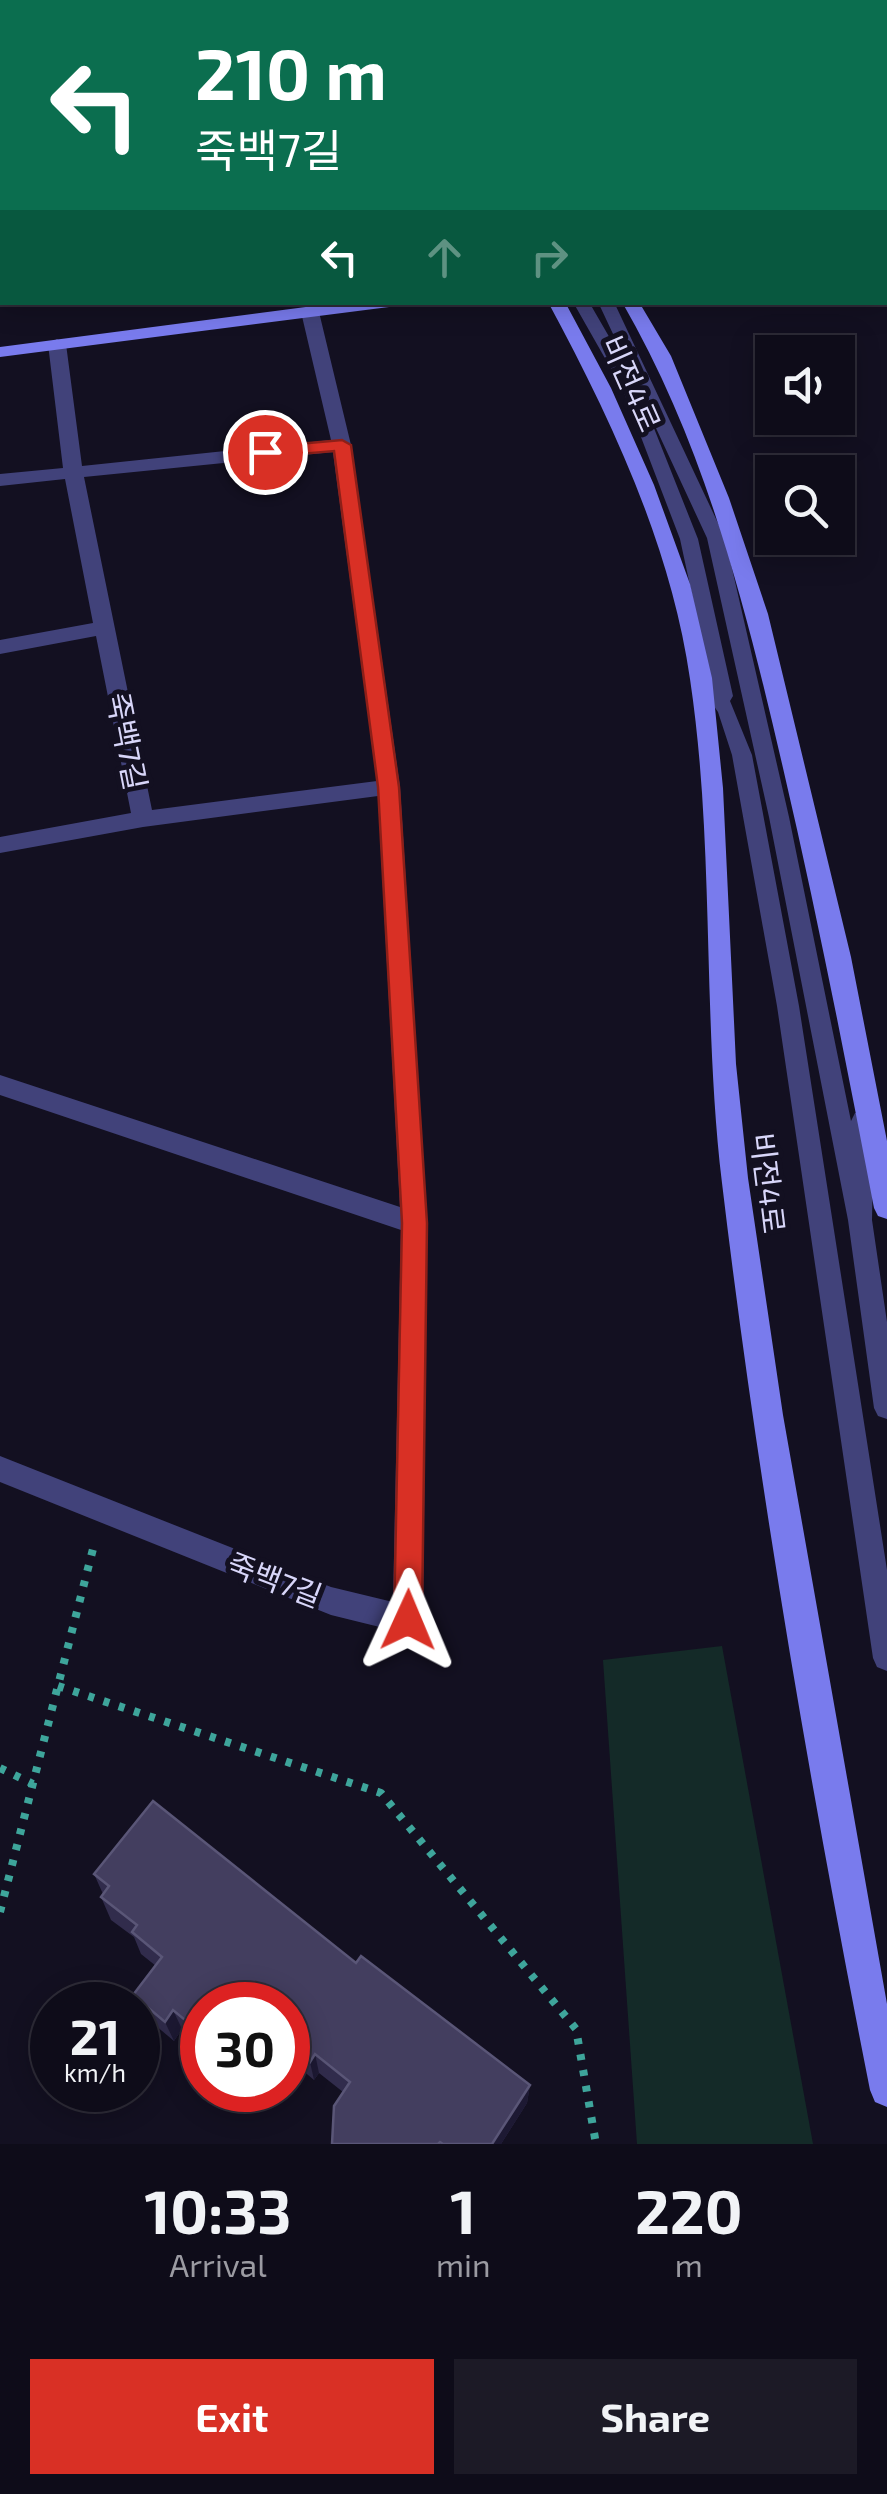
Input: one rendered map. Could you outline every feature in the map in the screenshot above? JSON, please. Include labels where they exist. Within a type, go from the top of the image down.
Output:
[{"type":"main road","points":[[0,352],[365,305]]},
{"type":"main road","name":"비전4로","points":[[558,305],[582,347],[656,518],[700,672],[710,755],[728,1116],[755,1331],[856,1942],[887,2090]]},
{"type":"main road","name":"비전4로","points":[[632,305],[662,356],[758,614],[839,957],[887,1208]]},
{"type":"street","name":"죽백7길","points":[[0,1469],[330,1601],[408,1620],[414,1223],[388,787],[341,441],[310,312]]},
{"type":"street","points":[[56,344],[73,471]]},
{"type":"street","points":[[0,480],[341,441]]},
{"type":"street","name":"죽백7길","points":[[0,845],[143,819],[73,471]]},
{"type":"street","points":[[0,648],[106,627]]},
{"type":"street","points":[[143,819],[388,787]]},
{"type":"street","points":[[0,1084],[414,1223]]},
{"type":"lane","points":[[583,305],[631,390],[689,539],[727,712],[742,755],[788,1006],[887,1658]]},
{"type":"lane","points":[[607,305],[716,538],[779,817],[860,1220],[887,1408]]},
{"type":"lane","points":[[700,672],[727,712]]},
{"type":"lane","points":[[860,1220],[864,1090]]},
{"type":"path","points":[[0,1912],[103,1510]]},
{"type":"path","points":[[58,1686],[381,1793],[576,2029],[596,2144]]},
{"type":"path","points":[[0,1768],[33,1784]]},
{"type":"green space","points":[[722,1646],[813,2144],[637,2144],[603,1660]]},
{"type":"building","points":[[153,1801],[356,1963],[361,1956],[530,2085],[492,2144],[332,2144],[334,2106],[350,2082],[315,2054],[310,2062],[310,1982],[180,1982],[180,2016],[173,2010],[165,2022],[160,2018],[160,1982],[143,1982],[162,1957],[132,1932],[137,1925],[101,1897],[109,1886],[94,1874]]},
{"type":"route","points":[[265,452],[342,445],[388,787],[414,1223],[408,1620]]}]
